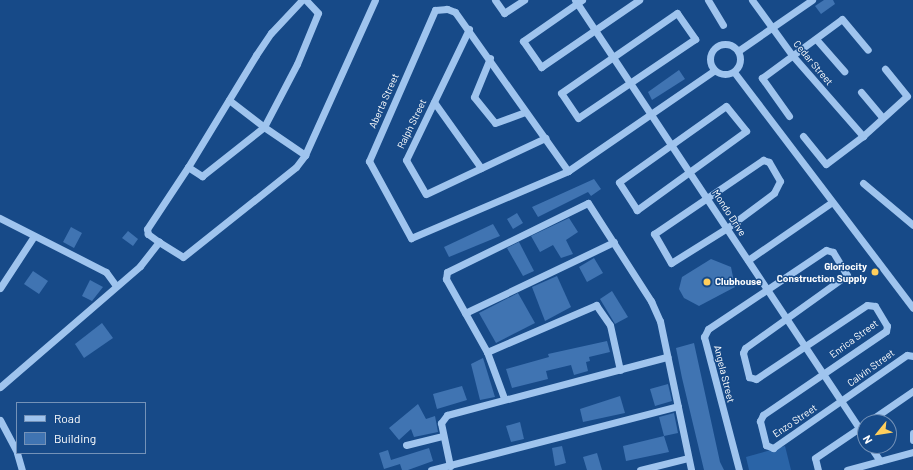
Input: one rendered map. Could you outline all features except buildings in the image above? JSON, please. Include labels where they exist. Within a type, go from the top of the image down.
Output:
[{"type":"street","points":[[302,0],[270,33],[188,167],[146,229],[148,234],[183,257],[296,166],[305,155],[375,0]]},
{"type":"street","points":[[188,167],[202,176],[264,127],[297,64],[318,13],[306,0]]},
{"type":"street","points":[[495,0],[504,13],[524,0]]},
{"type":"street","points":[[578,1],[523,41],[541,67],[639,0]]},
{"type":"street","points":[[708,0],[723,26]]},
{"type":"street","points":[[738,51],[773,29],[812,0]]},
{"type":"street","name":"Mondo Drive","points":[[578,1],[595,30],[652,113],[672,146],[786,319],[842,401],[857,420]]},
{"type":"street","name":"Cedar Street","points":[[754,1],[792,55],[863,136]]},
{"type":"street","name":"Aberta Street","points":[[568,171],[525,112],[490,58],[455,12],[447,9],[435,10],[369,161],[411,238],[568,171],[715,70]]},
{"type":"street","points":[[677,13],[696,39],[578,118],[561,93],[614,56],[677,13]]},
{"type":"street","points":[[789,116],[762,78],[842,18],[868,50]]},
{"type":"street","name":"Ralph Street","points":[[469,29],[406,160],[426,194],[545,138]]},
{"type":"street","points":[[816,39],[844,71]]},
{"type":"street","points":[[730,45],[738,51],[739,64],[734,72],[722,74],[715,70],[711,61],[716,48],[730,45]]},
{"type":"street","points":[[490,58],[474,97],[495,124],[525,112]]},
{"type":"street","points":[[803,136],[826,164],[863,136],[882,117],[907,96],[885,69]]},
{"type":"street","points":[[734,72],[913,308]]},
{"type":"street","points":[[861,92],[882,117]]},
{"type":"street","points":[[229,100],[264,127],[305,155]]},
{"type":"street","points":[[434,102],[481,168]]},
{"type":"street","points":[[726,106],[746,131],[690,172],[637,210],[619,182],[672,146],[726,106]]},
{"type":"street","points":[[757,162],[769,162],[780,181],[778,188],[727,228],[671,263],[654,234],[757,162]]},
{"type":"street","points":[[863,183],[913,225]]},
{"type":"street","points":[[748,260],[832,202]]},
{"type":"street","points":[[504,398],[487,352],[446,279],[446,272],[588,203],[651,301],[660,321],[690,470]]},
{"type":"street","points":[[0,218],[106,272],[116,286]]},
{"type":"street","points":[[0,288],[34,236]]},
{"type":"street","points":[[0,387],[140,266],[159,242]]},
{"type":"street","points":[[465,313],[614,242]]},
{"type":"street","name":"Angela Street","points":[[739,470],[704,337],[708,329],[826,250],[833,252],[847,271],[846,278],[786,319]]},
{"type":"street","points":[[487,352],[596,305],[610,325],[620,370]]},
{"type":"street","name":"Enrica Street","points":[[786,319],[744,350],[749,377],[756,379],[806,348],[867,305],[874,306],[887,322],[886,331],[823,373]]},
{"type":"street","name":"Calvin Street","points":[[842,401],[907,355],[913,356]]},
{"type":"street","points":[[450,466],[442,436],[441,423],[447,415],[504,398],[667,357]]},
{"type":"street","name":"Enzo Street","points":[[823,373],[761,417],[766,445],[773,448],[842,401]]},
{"type":"street","points":[[880,414],[913,391]]},
{"type":"street","points":[[431,470],[678,406]]},
{"type":"street","points":[[0,420],[16,451]]},
{"type":"street","points":[[818,470],[815,458],[857,429]]},
{"type":"street","points":[[913,433],[913,440]]},
{"type":"street","points":[[406,446],[442,436]]},
{"type":"street","points":[[847,470],[913,452]]},
{"type":"street","points":[[17,454],[22,470]]},
{"type":"street","points":[[875,454],[880,461]]},
{"type":"street","points":[[640,470],[688,458]]},
{"type":"shaded area","points":[[785,446],[791,470],[749,470],[746,457]]},
{"type":"place","name":"Gloriocity Construction Supply","points":[[875,272]]},
{"type":"place","name":"Clubhouse","points":[[707,282]]}]
